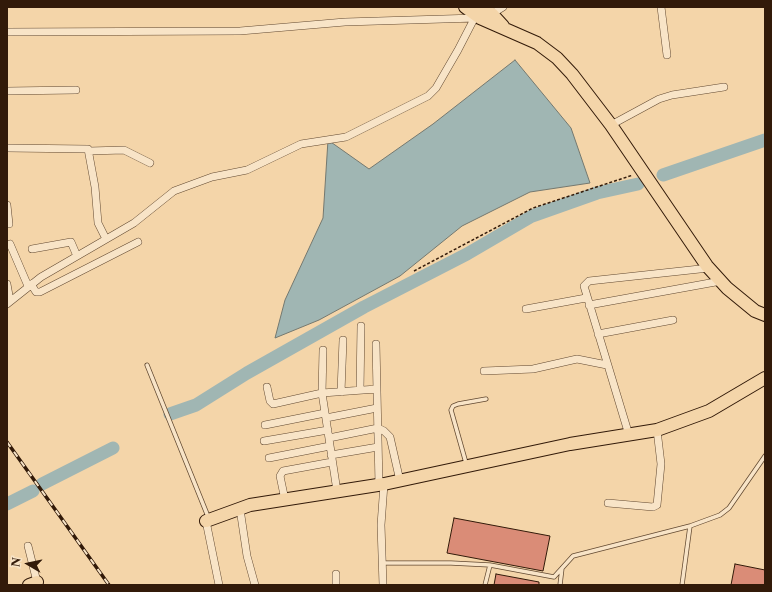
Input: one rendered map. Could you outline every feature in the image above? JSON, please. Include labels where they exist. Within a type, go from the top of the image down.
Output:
[{"type":"main road","points":[[465,7],[507,30],[537,43],[557,58],[572,74],[611,125],[709,268],[721,281],[755,311],[765,316]]},
{"type":"main road","points":[[478,15],[492,14],[507,30]]},
{"type":"main road","points":[[207,520],[250,505],[400,481],[570,444],[657,430],[709,411],[765,378]]},
{"type":"street","points":[[492,14],[503,7]]},
{"type":"street","points":[[661,7],[667,55]]},
{"type":"street","points":[[7,32],[240,31],[345,22],[478,15]]},
{"type":"street","points":[[8,302],[29,285],[134,223],[178,189],[212,177],[247,170],[301,144],[343,138],[428,96],[436,88],[478,15]]},
{"type":"street","points":[[611,125],[659,99],[672,95],[724,87]]},
{"type":"street","points":[[7,91],[76,90]]},
{"type":"street","points":[[7,148],[86,149],[89,151],[124,150],[150,163]]},
{"type":"street","points":[[89,151],[95,187],[98,223],[106,239]]},
{"type":"street","points":[[7,205],[9,224]]},
{"type":"street","points":[[32,249],[71,242],[77,256]]},
{"type":"street","points":[[10,244],[29,285],[36,292],[40,292],[138,242]]},
{"type":"street","points":[[630,435],[584,286],[589,281],[709,268]]},
{"type":"street","points":[[526,309],[588,302],[721,281]]},
{"type":"street","points":[[7,284],[8,302]]},
{"type":"street","points":[[598,334],[673,320]]},
{"type":"street","points":[[360,326],[360,390]]},
{"type":"street","points":[[341,392],[343,340]]},
{"type":"street","points":[[376,344],[383,585]]},
{"type":"street","points":[[323,350],[322,393],[336,492]]},
{"type":"street","points":[[484,371],[533,369],[577,359],[607,364]]},
{"type":"street","points":[[267,387],[272,404],[322,393],[377,389]]},
{"type":"street","points":[[265,424],[378,408]]},
{"type":"street","points":[[329,438],[378,428],[384,431],[390,437],[400,481]]},
{"type":"street","points":[[264,440],[328,430]]},
{"type":"street","points":[[608,503],[653,507],[657,505],[660,464],[657,430]]},
{"type":"street","points":[[269,458],[330,446]]},
{"type":"street","points":[[285,500],[280,476],[283,471],[378,447]]},
{"type":"street","points":[[240,509],[247,556],[255,585]]},
{"type":"street","points":[[207,520],[219,585]]},
{"type":"street","points":[[28,546],[33,583]]},
{"type":"street","points":[[336,574],[336,585]]},
{"type":"lane","points":[[148,365],[207,520]]},
{"type":"lane","points":[[467,466],[451,410],[453,406],[458,404],[486,399]]},
{"type":"lane","points":[[382,563],[451,563],[490,565],[551,577],[557,575],[573,556],[713,519],[729,508],[765,456]]},
{"type":"lane","points":[[682,585],[690,526]]},
{"type":"lane","points":[[485,585],[490,565]]},
{"type":"lane","points":[[560,585],[562,568]]},
{"type":"path","points":[[414,271],[533,208],[642,172]]},
{"type":"water","points":[[515,60],[571,128],[590,183],[530,192],[462,226],[400,276],[319,320],[275,338],[285,300],[323,218],[328,140],[369,169],[433,124]]},
{"type":"building","points":[[454,518],[550,536],[543,571],[447,553]]},
{"type":"building","points":[[735,564],[765,570],[765,585],[731,585]]},
{"type":"building","points":[[496,574],[539,582],[539,585],[494,585]]},
{"type":"waterway","points":[[663,175],[765,140]]},
{"type":"waterway","points":[[170,414],[196,405],[247,373],[364,307],[467,254],[532,216],[597,193],[638,184]]},
{"type":"waterway","points":[[42,484],[113,448]]},
{"type":"waterway","points":[[7,504],[33,491]]},
{"type":"railway","points":[[7,442],[109,585]]}]
